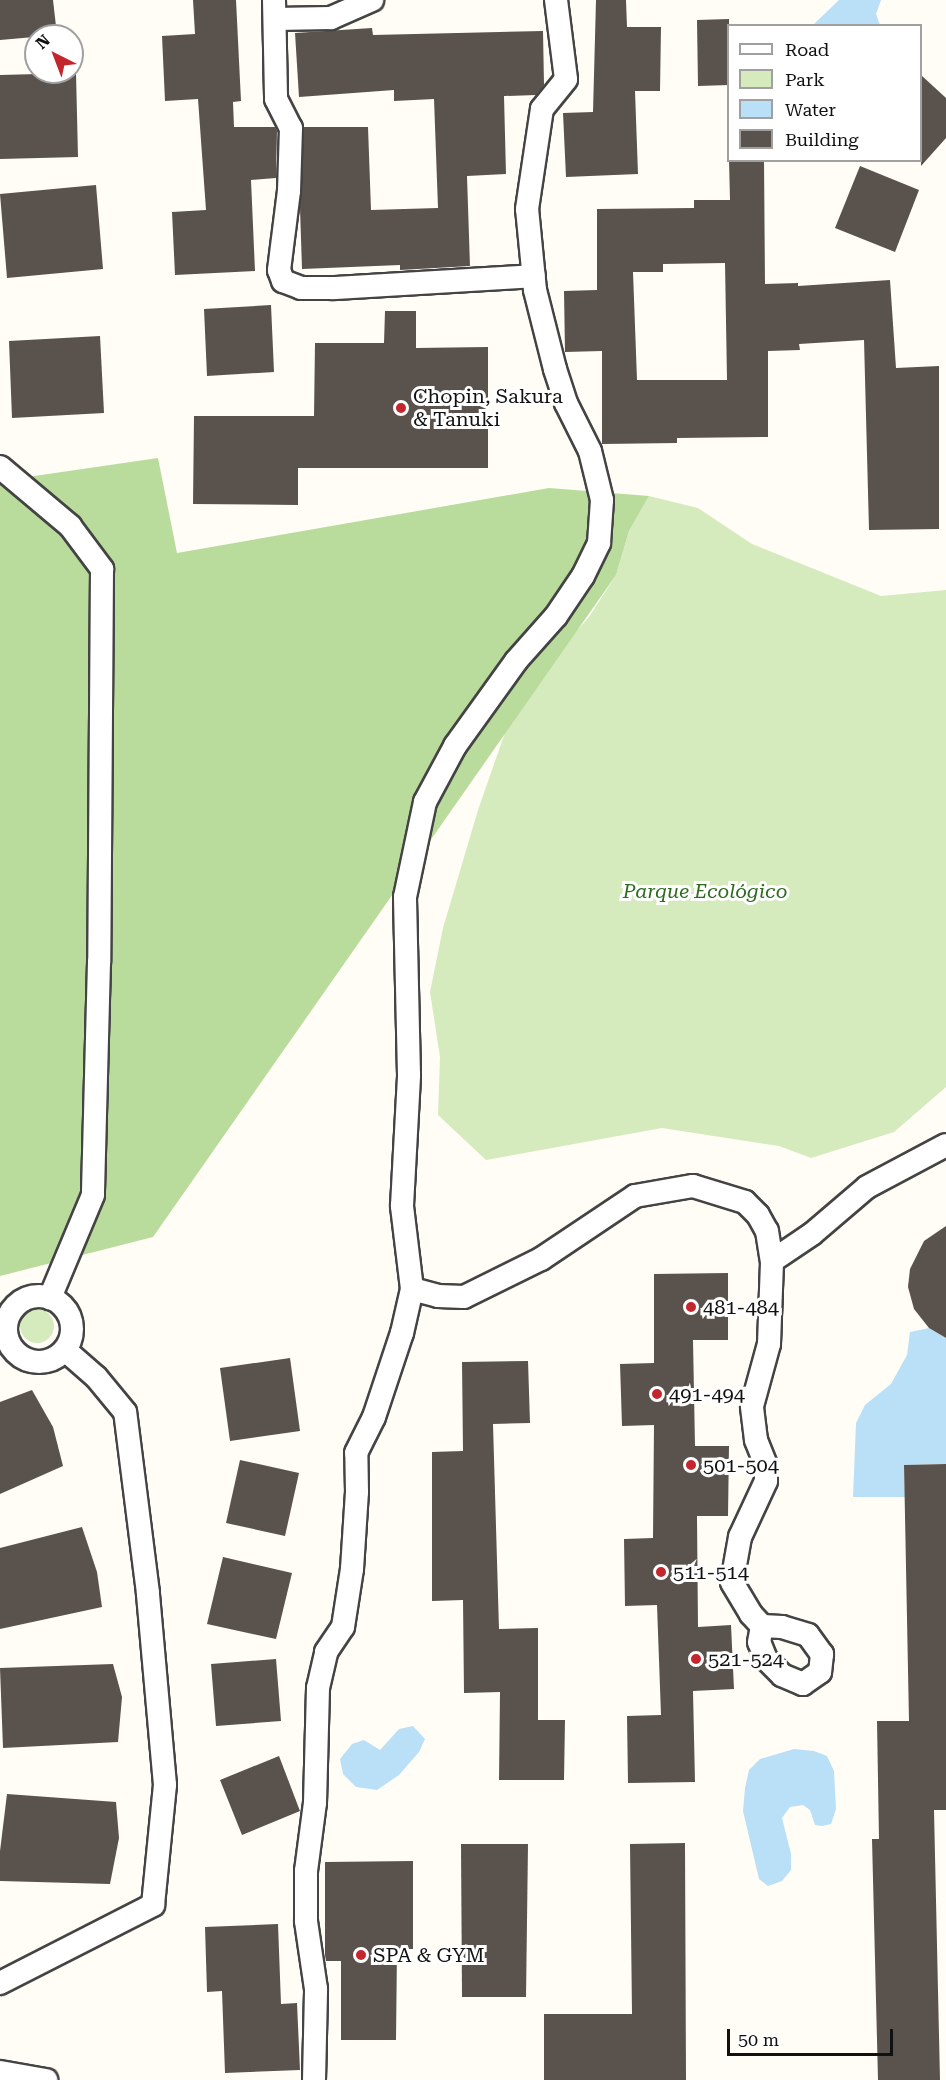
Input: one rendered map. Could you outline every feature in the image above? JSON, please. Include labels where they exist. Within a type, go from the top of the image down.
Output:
[{"type":"lane","points":[[372,0],[331,18],[274,10],[276,99],[291,128],[289,191],[279,270],[283,281],[301,288],[334,288],[534,276]]},
{"type":"lane","points":[[314,2080],[316,1989],[306,1921],[306,1881],[315,1803],[318,1688],[326,1652],[343,1627],[352,1569],[357,1492],[356,1453],[374,1417],[399,1342],[412,1289],[402,1206],[409,1075],[405,897],[425,802],[455,746],[516,661],[556,616],[583,576],[599,543],[602,500],[600,490],[590,451],[566,403],[555,369],[534,276],[527,209],[542,109],[566,79],[556,0]]},
{"type":"lane","points":[[0,467],[70,526],[102,569],[93,1195],[50,1298]]},
{"type":"lane","points":[[772,1261],[812,1234],[867,1187],[946,1145]]},
{"type":"lane","points":[[412,1289],[438,1296],[464,1297],[541,1259],[635,1196],[693,1186],[745,1202],[758,1215],[766,1231],[772,1261],[769,1344],[752,1406],[756,1440],[766,1465],[766,1481],[740,1537],[732,1582],[741,1600],[762,1626]]},
{"type":"lane","points":[[28,1298],[50,1298],[60,1303],[71,1320],[70,1341],[65,1350],[46,1361],[25,1359],[9,1344],[3,1333],[11,1312],[28,1298]]},
{"type":"lane","points":[[0,1983],[153,1905],[165,1785],[148,1593],[125,1412],[96,1377],[65,1350]]},
{"type":"lane","points":[[0,2072],[46,2080]]},
{"type":"green space","points":[[158,458],[177,553],[549,488],[649,496],[629,531],[616,575],[153,1237],[0,1276],[0,481]]},
{"type":"green space","name":"Parque Ecológico","points":[[649,496],[698,508],[752,544],[881,596],[946,590],[946,1087],[894,1132],[811,1158],[779,1146],[662,1128],[486,1160],[438,1115],[440,1057],[430,992],[443,928],[478,810],[508,724],[548,663],[589,617],[616,575],[629,531]]},
{"type":"green space","points":[[37,1309],[49,1314],[54,1326],[49,1338],[37,1343],[25,1338],[20,1326],[25,1314]]},
{"type":"water","points":[[839,0],[881,0],[876,14],[880,24],[814,24]]},
{"type":"water","points":[[929,1328],[946,1338],[946,1464],[904,1465],[905,1497],[853,1497],[856,1423],[865,1405],[891,1384],[907,1355],[910,1332]]},
{"type":"water","points":[[413,1726],[425,1739],[419,1752],[399,1775],[377,1790],[356,1787],[343,1774],[340,1759],[352,1744],[364,1740],[380,1750],[399,1729]]},
{"type":"water","points":[[794,1749],[814,1751],[827,1756],[834,1771],[836,1809],[831,1824],[822,1826],[815,1825],[810,1810],[803,1805],[790,1807],[782,1818],[791,1854],[791,1870],[782,1881],[768,1886],[759,1879],[743,1811],[745,1788],[749,1770],[760,1759]]},
{"type":"building","points":[[0,0],[53,0],[56,24],[24,24],[24,38],[0,40]]},
{"type":"building","points":[[193,0],[236,0],[241,101],[233,102],[234,127],[275,127],[277,131],[276,178],[251,180],[255,271],[175,275],[172,212],[206,210],[198,99],[165,101],[162,36],[195,34]]},
{"type":"building","points":[[596,0],[626,0],[627,27],[661,27],[660,91],[635,91],[638,174],[566,177],[563,113],[593,112]]},
{"type":"building","points":[[729,19],[729,24],[727,24],[727,85],[698,86],[697,20]]},
{"type":"building","points":[[372,28],[373,35],[543,31],[544,85],[536,95],[504,96],[506,174],[467,176],[470,266],[400,270],[400,265],[302,269],[300,208],[304,127],[368,127],[371,210],[438,208],[434,99],[394,101],[394,90],[299,97],[295,33]]},
{"type":"building","points":[[24,74],[24,84],[76,84],[78,157],[0,159],[0,75]]},
{"type":"building","points":[[922,76],[946,98],[946,138],[921,166]]},
{"type":"building","points":[[729,162],[764,162],[765,284],[798,283],[798,286],[890,280],[896,368],[939,366],[939,529],[869,530],[864,340],[799,344],[800,350],[768,351],[768,437],[677,438],[677,443],[602,444],[602,351],[565,352],[564,291],[597,290],[597,209],[694,208],[694,200],[730,200]],"holes":[[[725,263],[727,380],[637,380],[633,272],[663,272],[663,264]]]},
{"type":"building","points":[[860,166],[919,190],[895,252],[835,228]]},
{"type":"building","points":[[96,185],[103,269],[7,278],[0,194]]},
{"type":"building","points":[[271,305],[274,372],[207,376],[204,309]]},
{"type":"building","name":"Chopin, Sakura & Tanuki","points":[[385,311],[416,311],[416,348],[488,347],[488,468],[298,468],[298,505],[193,504],[194,416],[314,416],[315,343],[384,343]]},
{"type":"building","points":[[100,336],[104,413],[12,418],[9,341]]},
{"type":"building","points":[[946,1226],[946,1338],[929,1328],[914,1309],[908,1287],[910,1269],[924,1241]]},
{"type":"building","points":[[728,1273],[728,1340],[693,1340],[695,1446],[729,1446],[728,1516],[697,1516],[698,1627],[731,1625],[734,1689],[693,1691],[695,1782],[628,1783],[627,1716],[661,1715],[657,1605],[625,1606],[624,1539],[653,1538],[654,1425],[622,1426],[620,1364],[654,1363],[654,1274]]},
{"type":"building","points":[[290,1358],[300,1431],[230,1441],[220,1368]]},
{"type":"building","points":[[528,1361],[530,1423],[493,1424],[499,1629],[538,1628],[538,1720],[565,1720],[564,1780],[499,1780],[500,1692],[464,1693],[463,1600],[432,1601],[432,1452],[463,1451],[462,1362]]},
{"type":"building","points":[[32,1390],[53,1427],[63,1466],[0,1494],[0,1402]]},
{"type":"building","points":[[240,1460],[299,1473],[285,1536],[226,1523]]},
{"type":"building","points":[[946,1464],[946,1810],[934,1810],[940,2080],[878,2080],[872,1839],[879,1839],[877,1721],[909,1721],[904,1465]]},
{"type":"building","points":[[82,1527],[97,1572],[102,1607],[0,1629],[0,1548]]},
{"type":"building","points":[[223,1557],[292,1573],[276,1639],[207,1624]]},
{"type":"building","points":[[276,1659],[281,1721],[216,1726],[211,1664]]},
{"type":"building","points":[[113,1664],[122,1697],[118,1742],[3,1748],[0,1668]]},
{"type":"building","points":[[279,1756],[300,1811],[242,1835],[220,1780]]},
{"type":"building","points":[[7,1794],[116,1802],[119,1838],[110,1884],[0,1881],[0,1851]]},
{"type":"building","points":[[685,1843],[686,2080],[544,2080],[544,2014],[632,2014],[630,1844]]},
{"type":"building","points":[[461,1844],[528,1844],[526,1997],[462,1997]]},
{"type":"building","name":"SPA & GYM","points":[[413,1861],[413,1949],[397,1949],[396,2040],[341,2040],[341,1961],[326,1961],[325,1955],[325,1862]]},
{"type":"building","points":[[278,1924],[281,2004],[297,2003],[300,2070],[225,2073],[222,1991],[207,1992],[205,1927]]},
{"type":"place","name":"Chopin, Sakura & Tanuki","points":[[401,408]]},
{"type":"place","name":"481-484","points":[[691,1307]]},
{"type":"place","name":"491-494","points":[[657,1394]]},
{"type":"place","name":"501-504","points":[[691,1465]]},
{"type":"place","name":"511-514","points":[[661,1572]]},
{"type":"place","name":"521-524","points":[[696,1659]]},
{"type":"place","name":"SPA & GYM","points":[[361,1955]]}]
